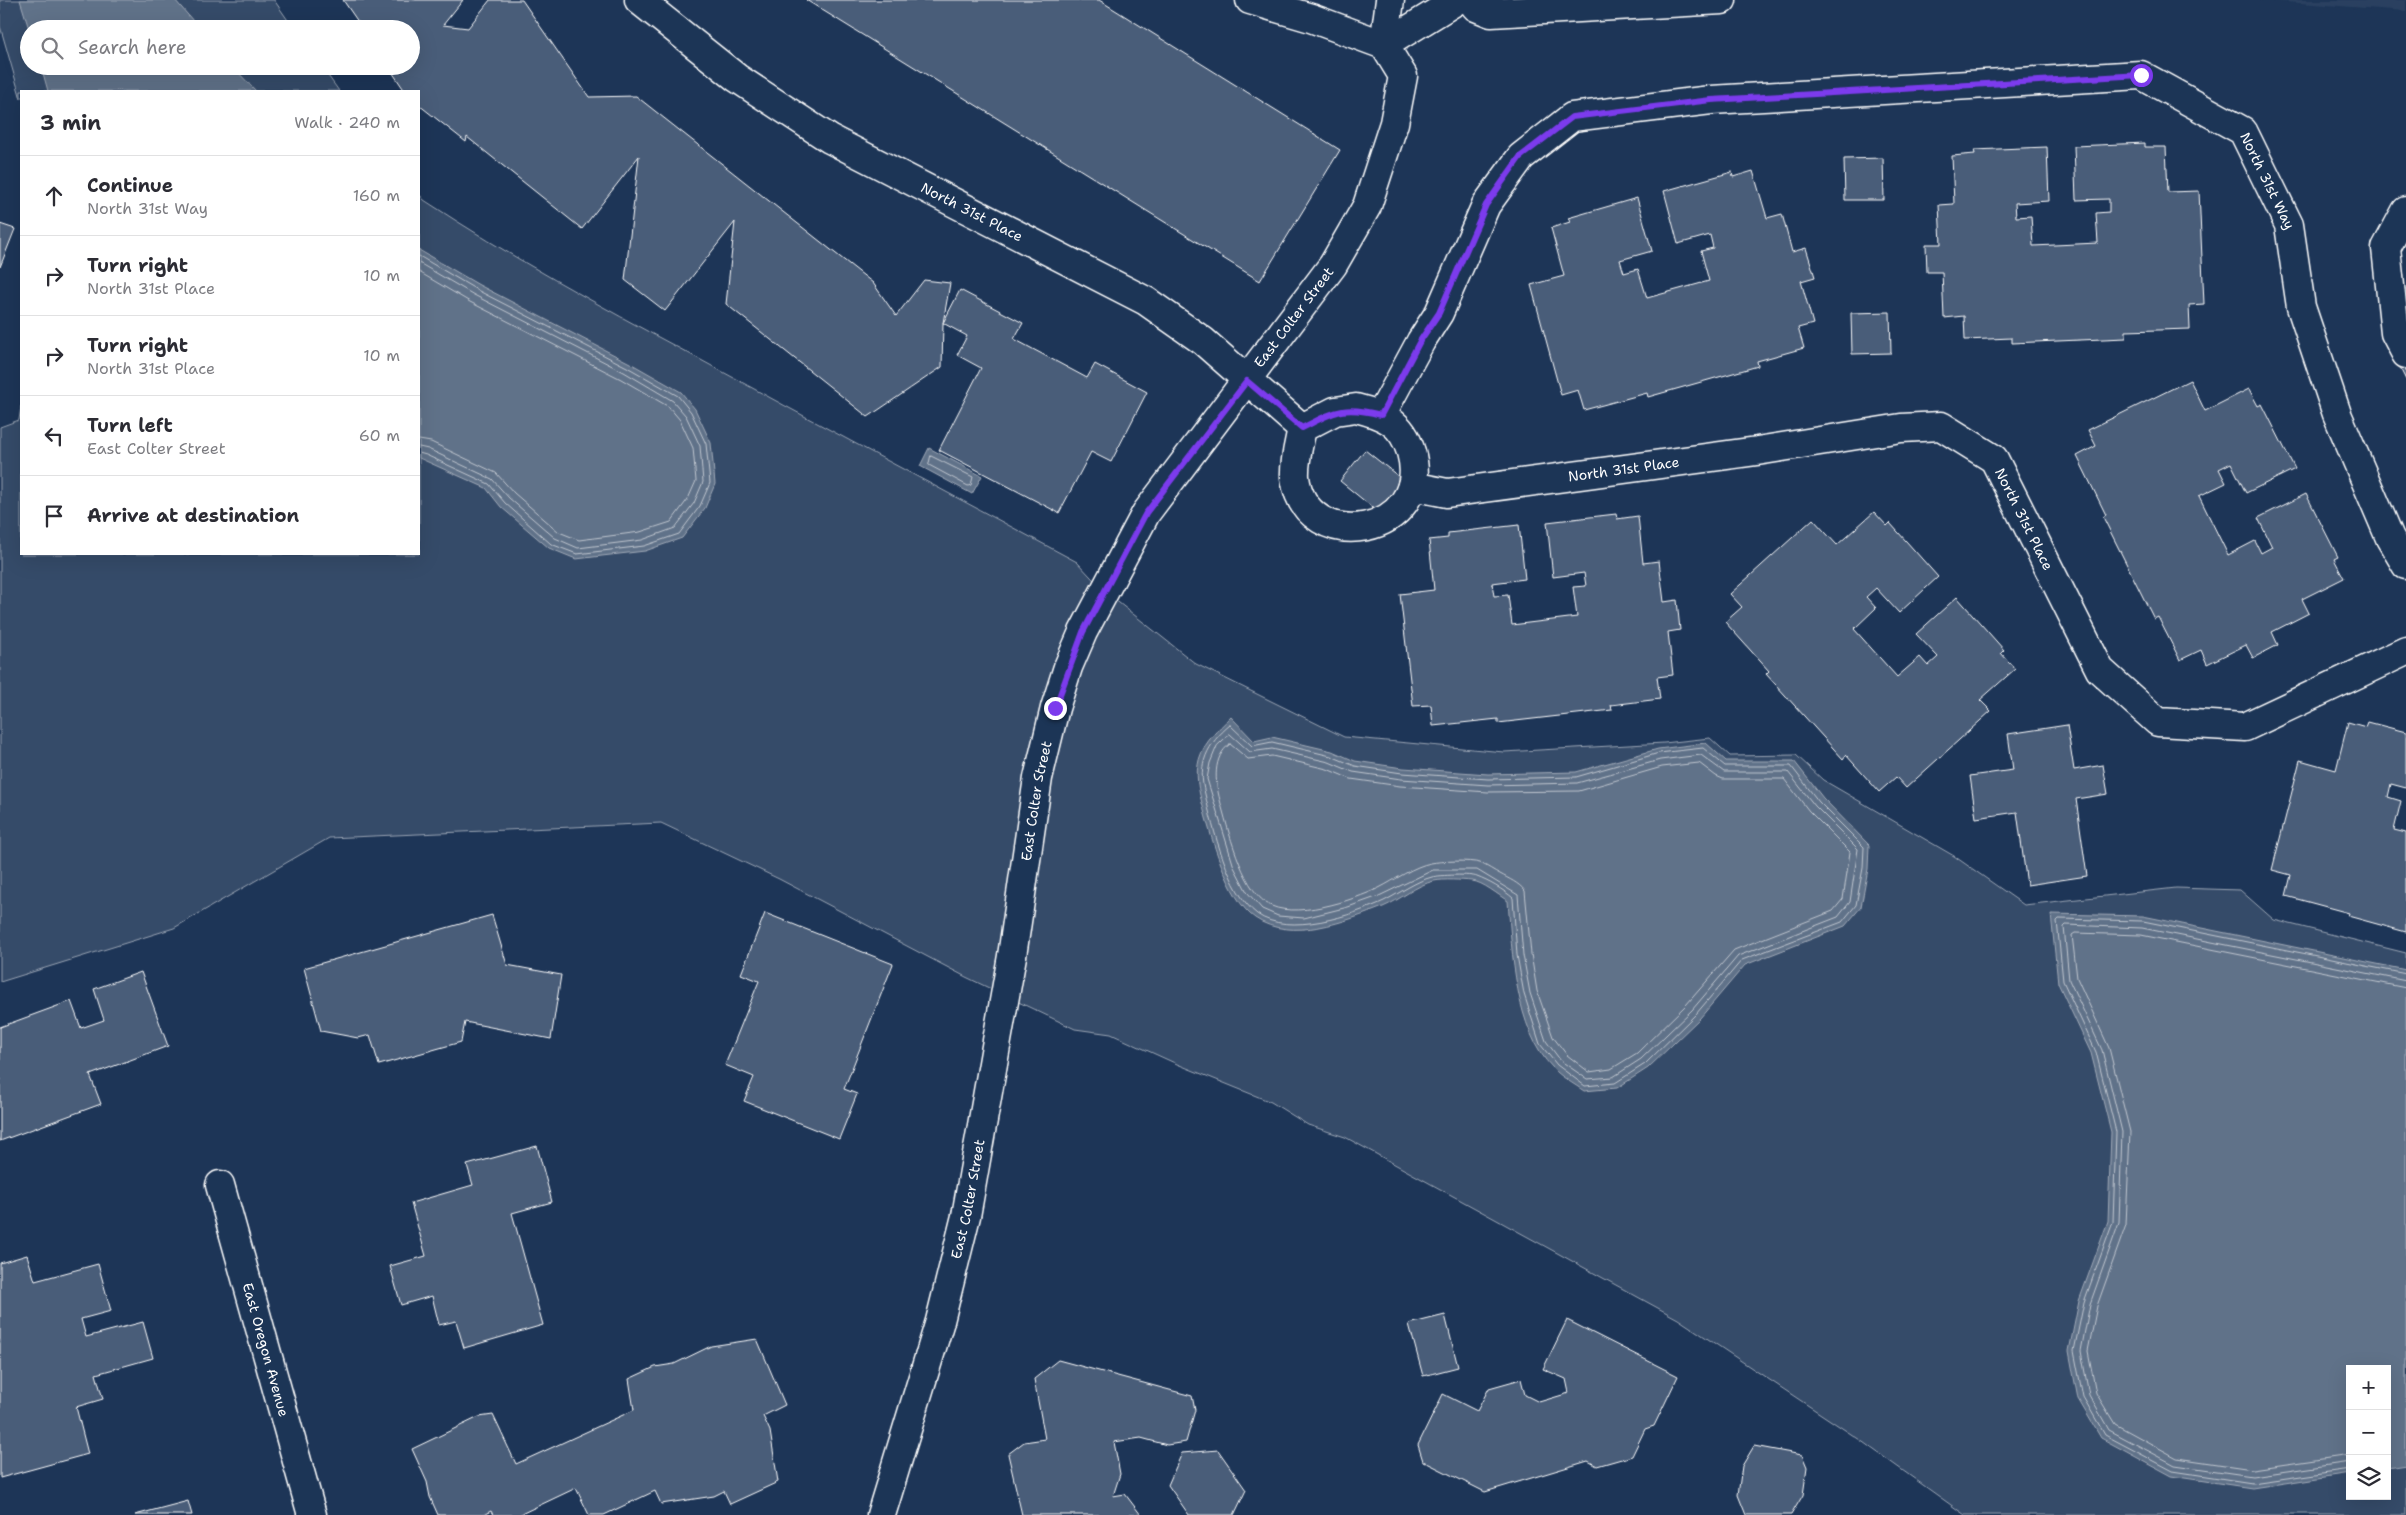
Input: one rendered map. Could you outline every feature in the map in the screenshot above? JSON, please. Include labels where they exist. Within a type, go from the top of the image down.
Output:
[{"type":"street","name":"North 31st Place","points":[[639,0],[737,78],[830,140],[1146,301],[1203,341],[1302,428]]},
{"type":"street","points":[[1250,0],[1311,18],[1384,45]]},
{"type":"street","points":[[1384,45],[1390,0]]},
{"type":"street","points":[[1384,45],[1457,0]]},
{"type":"street","points":[[1471,0],[1476,7],[1491,13],[1722,0]]},
{"type":"street","name":"East Colter Street","points":[[881,1515],[940,1321],[966,1216],[1012,956],[1038,778],[1055,708],[1068,668],[1083,632],[1146,513],[1333,266],[1367,206],[1394,123],[1403,76],[1384,45]]},
{"type":"street","name":"North 31st Way","points":[[1381,415],[1420,341],[1439,313],[1486,205],[1520,157],[1572,117],[1711,100],[2141,75],[2244,131],[2289,226],[2301,306],[2337,414],[2390,538],[2406,566]]},
{"type":"street","points":[[2406,211],[2386,248],[2395,333],[2406,354]]},
{"type":"street","points":[[1356,408],[1381,415],[1393,423],[1407,439],[1414,465],[1412,486],[1399,510],[1377,525],[1354,529],[1330,524],[1313,513],[1302,498],[1295,478],[1295,459],[1302,428],[1335,411],[1356,408]]},
{"type":"street","name":"North 31st Place","points":[[1412,486],[1447,493],[1757,451],[1900,428],[1941,426],[1994,459],[2100,670],[2158,722],[2245,726],[2406,651]]},
{"type":"street","name":"East Oregon Avenue","points":[[220,1186],[312,1515]]},
{"type":"shaded area","points":[[0,0],[274,0],[288,20],[20,20],[20,75],[327,75],[338,90],[20,90],[20,96],[0,26]]},
{"type":"shaded area","points":[[2260,0],[2406,0],[2406,11]]},
{"type":"shaded area","points":[[420,195],[424,200],[488,241],[587,298],[1077,562],[1104,591],[1196,664],[1344,737],[1504,752],[1664,743],[1710,738],[1730,756],[1796,755],[1823,780],[1954,856],[2024,905],[2176,888],[2240,890],[2274,920],[2406,953],[2406,1515],[1965,1515],[1860,1440],[1678,1319],[1345,1137],[1308,1125],[1271,1102],[1177,1064],[1111,1034],[1075,1029],[966,977],[779,879],[661,823],[329,838],[174,928],[0,982],[0,427],[19,420],[20,413],[20,555],[420,555]]},
{"type":"water","points":[[20,0],[175,0],[192,20],[26,20]]},
{"type":"water","points":[[44,75],[241,75],[255,90],[48,90]]},
{"type":"water","points":[[420,251],[479,285],[630,363],[681,392],[695,409],[711,443],[715,484],[705,508],[682,538],[645,551],[576,559],[549,548],[501,507],[486,488],[420,458]]},
{"type":"water","points":[[929,448],[982,476],[972,494],[920,466]]},
{"type":"water","points":[[1231,717],[1254,741],[1272,737],[1332,751],[1355,761],[1403,768],[1488,774],[1576,772],[1658,749],[1706,743],[1726,761],[1794,761],[1823,798],[1869,845],[1868,869],[1861,907],[1845,926],[1745,965],[1700,1018],[1648,1068],[1617,1088],[1584,1091],[1553,1068],[1540,1052],[1530,1033],[1523,1012],[1514,966],[1508,901],[1486,886],[1472,881],[1434,881],[1369,913],[1336,923],[1302,929],[1285,929],[1269,925],[1255,918],[1245,909],[1236,897],[1221,865],[1202,803],[1197,776],[1198,765],[1205,745]]},
{"type":"water","points":[[2051,914],[2143,916],[2406,970],[2406,1465],[2391,1467],[2391,1365],[2346,1365],[2346,1474],[2252,1488],[2171,1476],[2101,1438],[2078,1399],[2069,1351],[2079,1301],[2108,1221],[2111,1132],[2091,1053],[2058,983]]},
{"type":"building","points":[[343,0],[463,0],[443,25],[468,28],[490,0],[522,0],[589,97],[636,96],[873,283],[896,316],[924,280],[950,283],[943,323],[942,367],[868,417],[726,304],[735,222],[665,311],[625,280],[639,156],[582,229],[467,137],[466,142],[420,106],[420,90],[404,90],[394,75],[420,75],[420,20],[357,20]]},
{"type":"building","points":[[806,0],[1099,0],[1340,150],[1260,281]]},
{"type":"building","points":[[2145,143],[2145,147],[2166,147],[2168,192],[2199,191],[2204,304],[2189,305],[2190,329],[2126,331],[2126,338],[2012,343],[2012,338],[1965,340],[1964,316],[1944,318],[1942,272],[1927,272],[1926,244],[1941,244],[1939,205],[1954,204],[1952,156],[1975,154],[1974,150],[2047,147],[2049,201],[2015,203],[2016,217],[2031,216],[2033,246],[2098,243],[2096,213],[2109,212],[2109,199],[2076,200],[2074,146]]},
{"type":"building","points":[[1883,158],[1884,200],[1845,200],[1844,159]]},
{"type":"building","points":[[1753,171],[1767,218],[1782,214],[1792,252],[1806,248],[1815,277],[1801,281],[1813,324],[1798,328],[1804,348],[1757,361],[1758,366],[1648,397],[1647,393],[1584,410],[1578,390],[1561,395],[1531,285],[1564,276],[1551,228],[1570,222],[1568,218],[1637,198],[1652,251],[1620,260],[1624,273],[1638,269],[1647,298],[1709,281],[1701,251],[1713,248],[1710,235],[1678,244],[1664,191],[1732,172],[1733,177]]},
{"type":"building","points":[[0,224],[15,229],[0,267]]},
{"type":"building","points":[[960,290],[1023,323],[1014,339],[1087,378],[1095,364],[1147,392],[1111,462],[1091,452],[1059,513],[939,450],[981,368],[957,355],[967,336],[943,323]]},
{"type":"building","points":[[1890,312],[1891,353],[1852,354],[1851,313]]},
{"type":"building","points":[[2406,353],[2406,380],[2399,366]]},
{"type":"building","points":[[2190,380],[2205,411],[2249,389],[2258,406],[2262,404],[2295,469],[2246,493],[2231,463],[2219,469],[2226,483],[2199,496],[2228,555],[2255,541],[2261,553],[2272,547],[2258,518],[2306,494],[2338,557],[2334,559],[2344,578],[2302,599],[2309,613],[2272,632],[2278,645],[2253,658],[2246,645],[2207,664],[2201,650],[2180,660],[2158,617],[2154,619],[2103,517],[2106,515],[2077,456],[2096,446],[2088,430]]},
{"type":"building","points":[[1365,450],[1403,480],[1378,512],[1340,481]]},
{"type":"building","points":[[1874,512],[1887,526],[1890,523],[1938,577],[1899,613],[1876,588],[1866,597],[1876,608],[1854,629],[1897,677],[1920,657],[1928,666],[1938,657],[1916,634],[1957,597],[2004,650],[2001,653],[2015,669],[1980,700],[1991,711],[1906,788],[1896,777],[1879,792],[1846,755],[1843,759],[1766,674],[1769,671],[1725,622],[1742,607],[1730,594],[1813,519],[1837,545]]},
{"type":"building","points":[[1616,514],[1617,519],[1638,516],[1643,563],[1659,561],[1664,602],[1677,600],[1680,630],[1668,632],[1673,675],[1657,677],[1660,699],[1611,705],[1612,710],[1498,723],[1498,719],[1433,726],[1431,705],[1413,706],[1400,594],[1434,590],[1429,540],[1448,538],[1448,533],[1519,525],[1525,579],[1492,583],[1494,596],[1508,595],[1512,625],[1577,617],[1573,587],[1586,586],[1584,573],[1553,577],[1547,522]]},
{"type":"building","points":[[2348,722],[2366,727],[2368,722],[2406,732],[2406,788],[2391,784],[2388,797],[2401,801],[2394,830],[2406,833],[2406,932],[2348,916],[2349,913],[2286,896],[2291,875],[2272,870],[2300,760],[2336,770]]},
{"type":"building","points":[[2067,725],[2074,770],[2103,765],[2108,794],[2076,799],[2087,876],[2027,885],[2017,812],[1976,818],[1970,776],[2013,770],[2008,734]]},
{"type":"building","points":[[765,913],[893,964],[844,1089],[857,1094],[839,1139],[744,1101],[754,1077],[725,1065],[759,981],[741,974]]},
{"type":"building","points":[[492,915],[507,965],[561,975],[551,1039],[465,1022],[461,1042],[379,1065],[370,1035],[358,1038],[321,1031],[304,968]]},
{"type":"building","points":[[141,972],[168,1046],[90,1075],[101,1104],[0,1141],[0,1027],[71,1001],[81,1028],[104,1020],[94,989]]},
{"type":"building","points":[[537,1146],[552,1202],[512,1213],[543,1325],[464,1348],[456,1321],[439,1325],[432,1296],[401,1305],[390,1266],[426,1256],[411,1203],[473,1185],[467,1165]]},
{"type":"building","points":[[27,1255],[35,1281],[98,1264],[111,1311],[81,1319],[86,1337],[143,1322],[153,1358],[96,1374],[103,1399],[76,1407],[88,1454],[0,1478],[0,1263]]},
{"type":"building","points":[[1445,1315],[1458,1367],[1423,1376],[1409,1324]]},
{"type":"building","points":[[1567,1320],[1678,1376],[1654,1426],[1645,1429],[1632,1456],[1597,1466],[1588,1461],[1485,1492],[1423,1461],[1418,1445],[1443,1394],[1477,1411],[1489,1388],[1521,1379],[1525,1395],[1539,1402],[1569,1393],[1566,1379],[1543,1369]]},
{"type":"building","points":[[757,1339],[785,1405],[763,1416],[770,1431],[778,1482],[730,1504],[724,1491],[714,1496],[661,1504],[655,1491],[604,1515],[589,1515],[576,1488],[519,1515],[493,1515],[491,1511],[483,1515],[438,1515],[430,1497],[427,1482],[412,1449],[479,1417],[493,1415],[516,1464],[634,1410],[629,1379],[655,1367],[674,1364],[711,1346]]},
{"type":"building","points":[[1058,1360],[1192,1396],[1195,1410],[1186,1442],[1167,1445],[1141,1438],[1114,1442],[1120,1474],[1113,1496],[1125,1494],[1141,1515],[1022,1515],[1008,1454],[1024,1442],[1045,1439],[1034,1379]]},
{"type":"building","points":[[1754,1446],[1802,1455],[1807,1467],[1803,1495],[1791,1515],[1746,1515],[1738,1495],[1742,1466]]},
{"type":"building","points":[[1218,1450],[1246,1490],[1234,1515],[1189,1515],[1168,1485],[1182,1453]]},
{"type":"building","points":[[188,1501],[192,1515],[135,1515]]},
{"type":"route","points":[[1055,708],[1068,668],[1083,632],[1146,513],[1247,381],[1302,428],[1335,411],[1356,408],[1381,415],[1420,341],[1439,313],[1486,205],[1520,157],[1572,117],[1711,100],[2141,75]]}]
